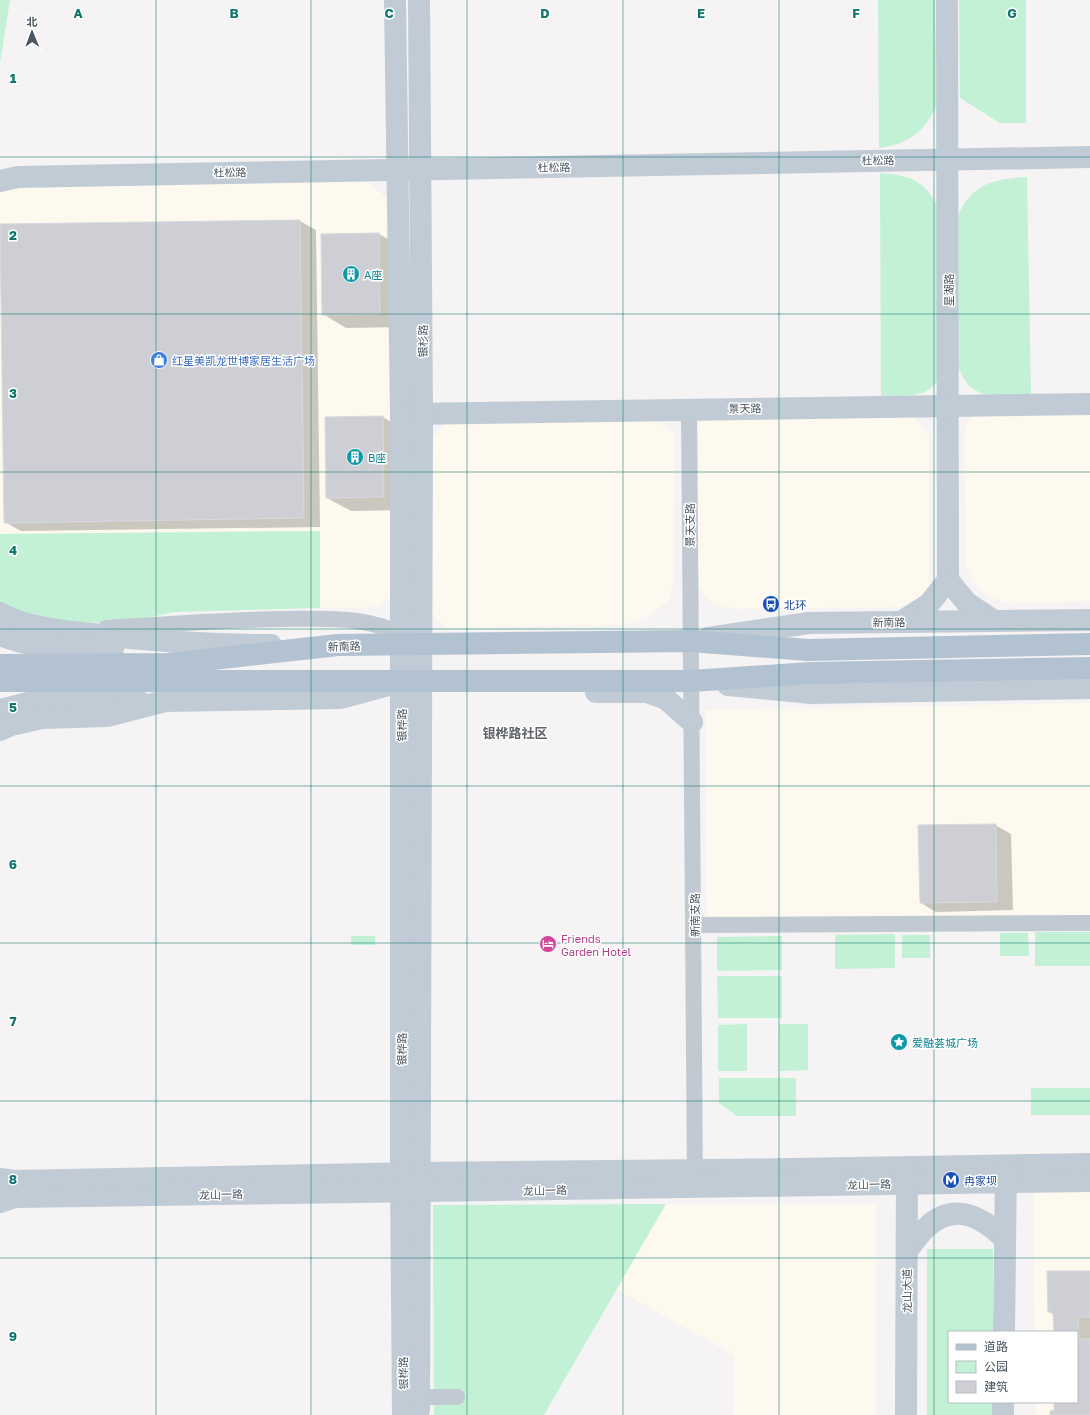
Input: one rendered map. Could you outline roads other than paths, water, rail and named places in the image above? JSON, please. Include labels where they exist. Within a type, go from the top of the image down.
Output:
[{"type":"main road","name":"银杉路","points":[[395,0],[398,169],[411,414]]},
{"type":"main road","name":"银杉路","points":[[411,682],[407,641],[411,414],[421,169],[419,0]]},
{"type":"main road","name":"星湖路","points":[[946,0],[948,580]]},
{"type":"main road","name":"杜松路","points":[[6,177],[1090,157]]},
{"type":"main road","name":"景天路","points":[[411,414],[1090,404]]},
{"type":"main road","points":[[901,622],[929,604],[948,580],[967,603],[994,621]]},
{"type":"main road","points":[[0,613],[32,625],[65,631],[216,645]]},
{"type":"main road","name":"新南路","points":[[690,641],[809,623],[1090,620]]},
{"type":"main road","points":[[0,635],[34,644],[88,649],[216,645],[338,645]]},
{"type":"main road","name":"新南路","points":[[0,665],[168,664],[338,645],[407,641],[690,641],[808,650],[1090,644]]},
{"type":"main road","points":[[0,681],[691,681],[811,673],[1090,668]]},
{"type":"main road","points":[[691,681],[811,693],[1090,688]]},
{"type":"main road","points":[[0,710],[36,701],[165,701],[341,698],[411,682]]},
{"type":"main road","name":"银桦路","points":[[404,1415],[410,1182],[411,682]]},
{"type":"main road","points":[[577,682],[596,692],[647,692],[666,700],[692,722]]},
{"type":"main road","points":[[0,730],[11,725],[42,718],[107,716],[165,701]]},
{"type":"main road","name":"龙山一路","points":[[1006,1174],[1090,1164]]},
{"type":"main road","points":[[1004,1331],[1006,1174]]},
{"type":"main road","name":"龙山一路","points":[[0,1179],[14,1181],[410,1182],[695,1180],[1006,1174],[1090,1181]]},
{"type":"main road","name":"龙山大道","points":[[906,1415],[907,1175]]},
{"type":"main road","name":"银桦路","points":[[410,1182],[419,1406]]},
{"type":"main road","name":"龙山一路","points":[[0,1202],[15,1197],[410,1182]]},
{"type":"main road","points":[[907,1251],[927,1227],[947,1215],[968,1214],[988,1223],[1005,1239]]},
{"type":"main road","points":[[1003,1403],[1003,1415]]},
{"type":"street","name":"景天支路","points":[[689,409],[690,641]]},
{"type":"street","points":[[65,631],[222,620],[351,619],[376,623],[407,641]]},
{"type":"street","name":"新南支路","points":[[690,641],[694,925],[695,1180]]},
{"type":"street","points":[[694,925],[1090,923]]},
{"type":"street","points":[[419,1406],[457,1397]]},
{"type":"place","name":"A座","points":[[351,274]]},
{"type":"place","name":"红星美凯龙世博家居生活广场","points":[[159,360]]},
{"type":"place","name":"B座","points":[[355,457]]},
{"type":"place","name":"北环","points":[[771,604]]},
{"type":"place","name":"Friends Garden Hotel","points":[[548,944]]},
{"type":"place","name":"爱融荟城广场","points":[[899,1042]]},
{"type":"place","name":"冉家坝","points":[[951,1180]]},
{"type":"district","name":"银桦路社区","points":[[515,733]]}]
